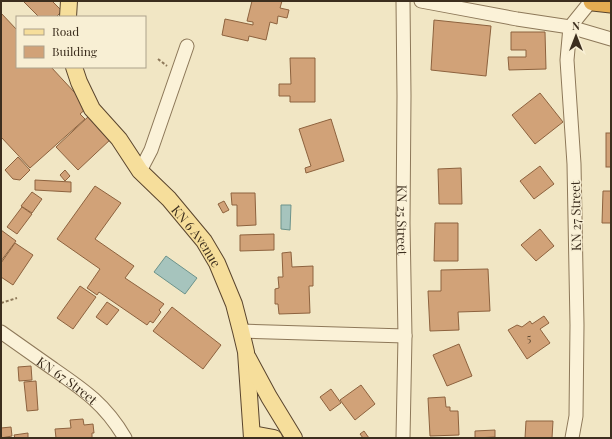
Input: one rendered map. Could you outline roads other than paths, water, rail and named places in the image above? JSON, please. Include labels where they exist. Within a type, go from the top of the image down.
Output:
[{"type":"highway","points":[[592,1],[611,3]]},
{"type":"main road","points":[[68,16],[69,1]]},
{"type":"main road","name":"KN 6 Avenue","points":[[74,68],[79,82],[92,109],[119,139],[140,171],[168,199],[204,241],[218,263],[234,304],[246,352],[252,436],[274,438]]},
{"type":"main road","points":[[246,352],[269,397],[294,438]]},
{"type":"street","name":"KN 25 Street","points":[[403,1],[403,224],[405,336],[403,438]]},
{"type":"street","points":[[421,1],[517,19],[570,27],[611,39]]},
{"type":"street","points":[[570,27],[592,1]]},
{"type":"street","name":"KN 27 Street","points":[[570,27],[567,60],[574,164],[577,325],[576,416],[572,438]]},
{"type":"street","points":[[140,171],[150,150],[186,46]]},
{"type":"street","points":[[241,331],[405,336]]},
{"type":"street","name":"KN 67 Street","points":[[1,332],[96,400],[118,426],[125,438]]},
{"type":"water","points":[[281,205],[291,205],[290,230],[281,229]]},
{"type":"water","points":[[166,256],[197,278],[185,294],[154,272]]}]
